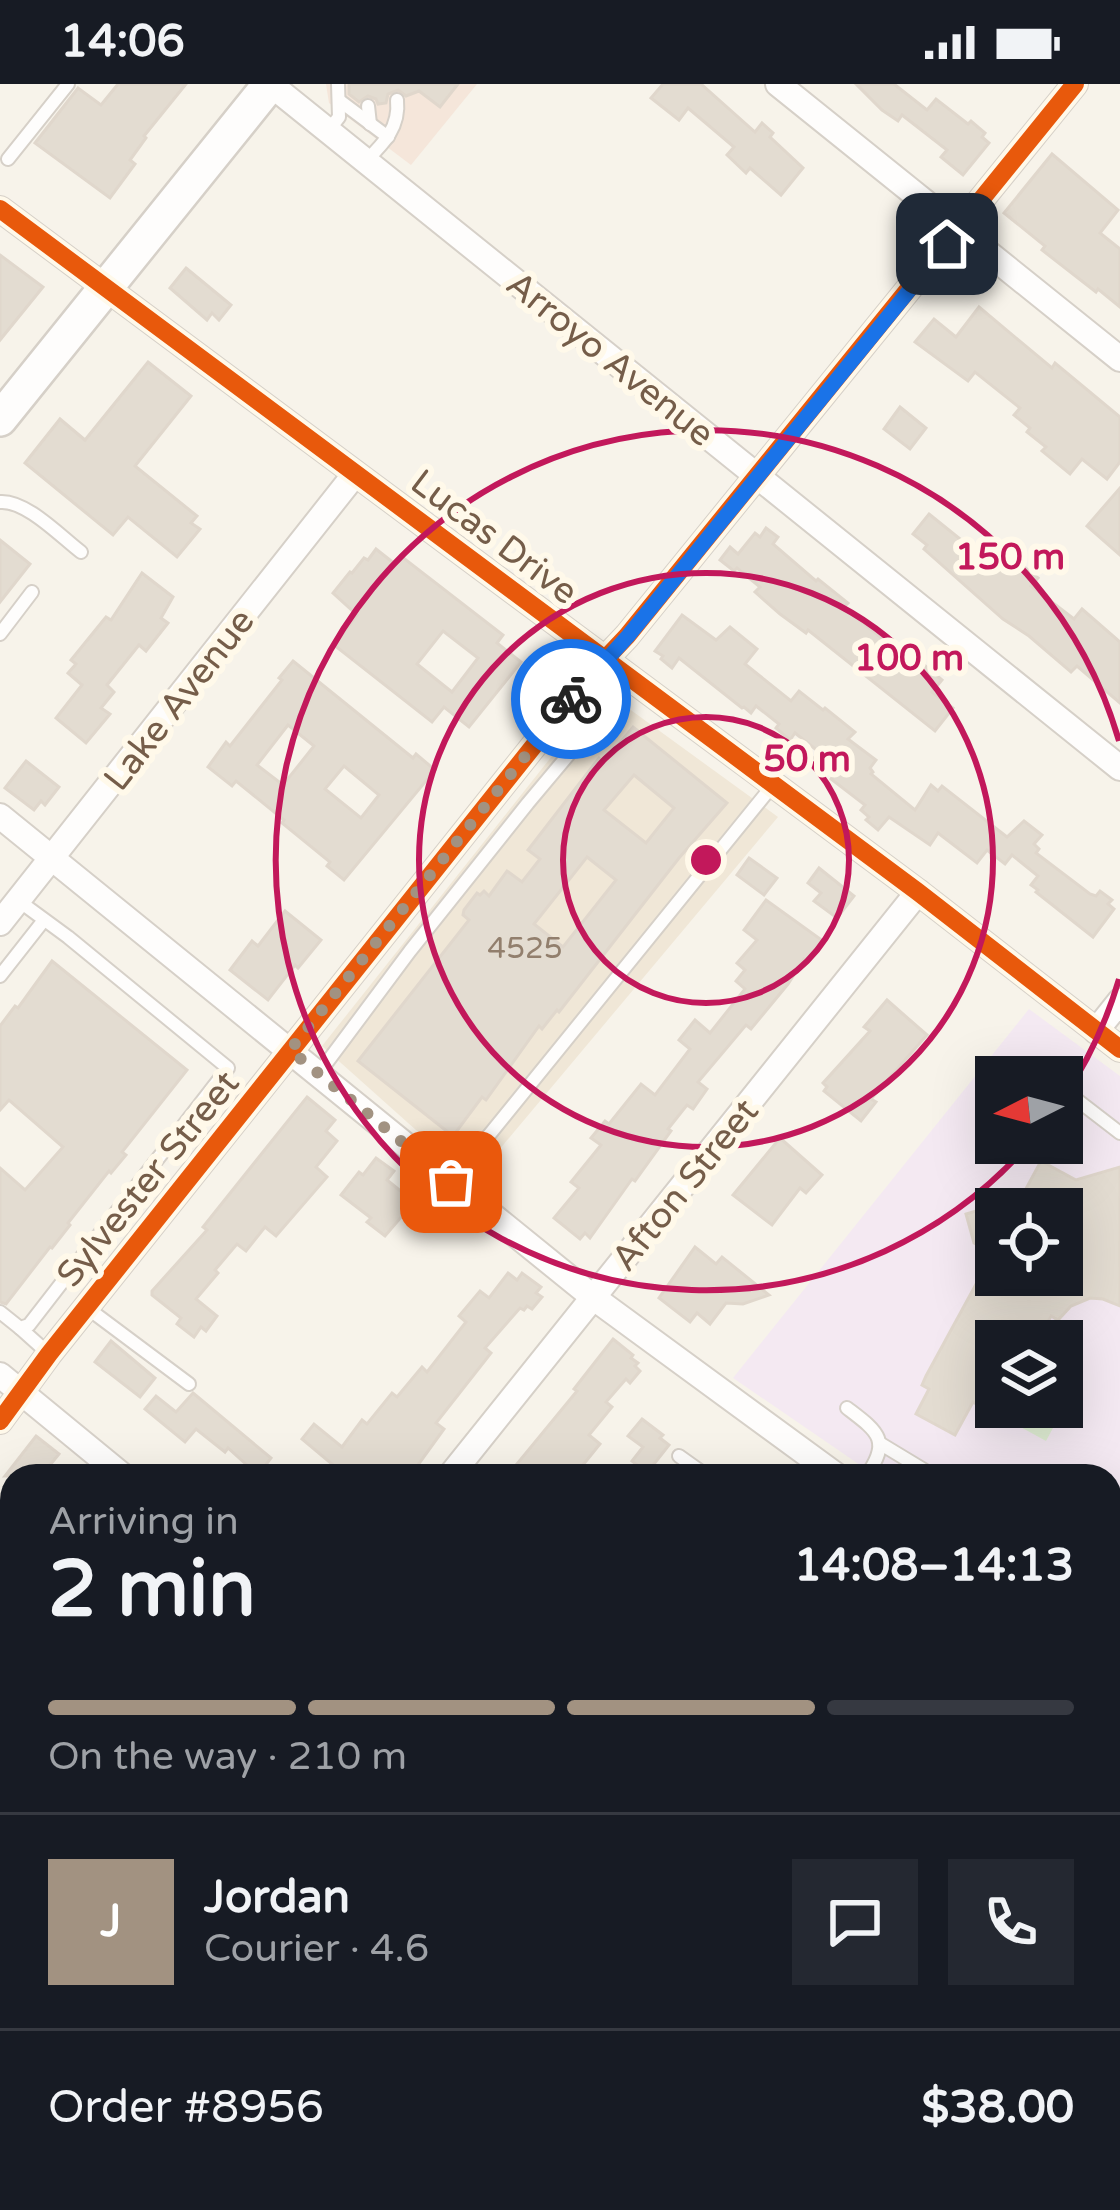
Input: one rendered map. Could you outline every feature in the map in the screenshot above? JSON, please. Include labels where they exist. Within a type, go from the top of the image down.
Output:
[{"type":"main road","points":[[0,419],[270,84]]},
{"type":"street","name":"Arroyo Avenue","points":[[270,84],[1120,768]]},
{"type":"street","points":[[778,84],[1120,359]]},
{"type":"street","name":"Sylvester Street","points":[[0,1420],[86,1307],[243,1081],[290,1050],[1075,84]]},
{"type":"street","name":"Lucas Drive","points":[[0,209],[918,892],[1120,1049]]},
{"type":"street","name":"Lake Avenue","points":[[0,923],[356,474]]},
{"type":"street","points":[[0,816],[594,1298],[821,1464]]},
{"type":"street","name":"Afton Street","points":[[460,1464],[918,892]]},
{"type":"street","points":[[1096,1031],[1120,1001]]},
{"type":"street","points":[[0,1376],[109,1464]]},
{"type":"lane","points":[[8,160],[68,84]]},
{"type":"lane","points":[[328,131],[339,117],[338,84]]},
{"type":"lane","points":[[366,161],[399,117],[397,100]]},
{"type":"lane","points":[[340,101],[388,137]]},
{"type":"lane","points":[[368,106],[370,124]]},
{"type":"lane","points":[[0,502],[12,501],[26,509],[81,552]]},
{"type":"lane","points":[[0,634],[32,592]]},
{"type":"lane","points":[[319,1073],[513,821],[632,679]]},
{"type":"lane","points":[[451,1182],[773,785]]},
{"type":"lane","points":[[18,901],[243,1081],[29,1325],[20,1328]]},
{"type":"lane","points":[[0,976],[44,920]]},
{"type":"lane","points":[[1083,1104],[1120,1133]]},
{"type":"lane","points":[[86,1307],[189,1384]]},
{"type":"lane","points":[[0,1312],[49,1354]]},
{"type":"lane","points":[[847,1408],[871,1426],[881,1444],[913,1464]]},
{"type":"lane","points":[[874,1464],[881,1444]]},
{"type":"lane","points":[[679,1456],[690,1464]]},
{"type":"shaded area","points":[[326,84],[477,84],[411,165],[329,103]]},
{"type":"shaded area","points":[[606,692],[778,817],[473,1181],[322,1046]]},
{"type":"shaded area","points":[[1029,1009],[1120,1076],[1120,1464],[858,1464],[733,1378],[975,1076],[975,1164],[1083,1164],[1083,1056],[991,1056]]},
{"type":"green space","points":[[1022,1428],[1053,1428],[1046,1441]]},
{"type":"building","points":[[118,84],[186,84],[144,136],[130,160],[135,164],[110,198],[35,143],[78,88],[101,105]]},
{"type":"building","points":[[349,84],[458,84],[440,107],[419,91],[406,96],[398,90],[388,94],[386,103],[378,104],[368,96],[359,102],[349,94]]},
{"type":"building","points":[[663,84],[701,84],[755,132],[762,123],[803,168],[781,195],[750,168],[746,173],[727,155],[734,147],[688,108],[679,120],[651,98]]},
{"type":"building","points":[[856,84],[894,84],[927,110],[936,99],[968,124],[971,121],[989,143],[963,175],[941,157],[947,150],[902,115],[898,121],[882,110]]},
{"type":"building","points":[[1052,154],[1118,210],[1100,233],[1120,249],[1120,307],[1042,250],[1045,246],[1004,213]]},
{"type":"building","points":[[0,255],[43,287],[0,340]]},
{"type":"building","points":[[186,268],[231,305],[219,320],[212,313],[207,320],[170,288]]},
{"type":"building","points":[[979,307],[1120,417],[1120,462],[1107,479],[1082,459],[1070,474],[1042,451],[1046,447],[1014,415],[1020,408],[975,372],[968,381],[915,342],[934,319],[956,337]]},
{"type":"building","points":[[148,362],[191,396],[135,466],[197,516],[191,523],[200,529],[177,557],[128,517],[113,535],[25,463],[60,419],[85,440]]},
{"type":"building","points":[[900,407],[926,428],[910,449],[884,429]]},
{"type":"building","points":[[1120,488],[1120,555],[1087,526]]},
{"type":"building","points":[[929,514],[996,568],[1008,554],[1038,578],[1031,586],[1074,619],[1082,609],[1120,642],[1120,703],[1077,666],[1071,672],[1003,619],[924,549],[927,545],[913,534]]},
{"type":"building","points":[[766,528],[778,537],[773,544],[848,603],[844,607],[919,669],[923,664],[942,680],[932,692],[953,708],[935,731],[808,630],[780,614],[755,592],[760,587],[720,560],[730,547],[738,554],[755,533],[760,537]]},
{"type":"building","points":[[0,540],[30,564],[0,602]]},
{"type":"building","points":[[376,549],[395,564],[401,556],[503,635],[497,643],[521,662],[469,727],[444,707],[432,722],[334,645],[357,615],[333,593],[364,558],[368,560]],"holes":[[[443,631],[478,658],[452,692],[417,664]]]},
{"type":"building","points":[[142,573],[173,597],[161,618],[168,623],[146,651],[139,645],[107,685],[114,692],[101,708],[110,714],[86,743],[56,718],[82,685],[68,673],[76,664],[71,660],[106,617],[111,620]]},
{"type":"building","points":[[682,615],[716,640],[730,627],[757,649],[745,664],[791,701],[799,691],[855,732],[848,739],[876,760],[871,774],[915,810],[931,785],[938,791],[942,786],[1007,837],[1024,821],[1042,835],[1034,844],[1039,849],[1036,853],[1090,894],[1096,896],[1100,891],[1112,900],[1108,904],[1114,909],[1093,937],[1036,892],[1031,885],[1038,876],[1012,855],[1005,864],[987,850],[977,863],[938,833],[930,845],[889,817],[878,830],[866,820],[869,817],[861,810],[865,805],[831,779],[834,775],[814,758],[819,752],[795,733],[790,740],[756,706],[751,713],[742,708],[679,658],[672,668],[661,659],[655,651]]},
{"type":"building","points":[[293,661],[413,758],[416,754],[435,770],[344,880],[284,820],[236,781],[232,786],[208,767],[226,742],[230,746],[282,680]],"holes":[[[288,725],[314,746],[283,785],[257,765]],[[344,766],[379,795],[361,818],[325,789]]]},
{"type":"building","points":[[633,727],[727,803],[453,1136],[358,1061],[469,920],[464,910],[477,893],[484,891],[489,896],[507,871],[522,882],[540,859],[528,850],[599,758],[604,762]],"holes":[[[634,775],[674,808],[646,843],[604,810]],[[587,857],[616,880],[563,947],[534,924]]]},
{"type":"building","points":[[26,761],[59,787],[45,805],[41,801],[34,810],[5,788]]},
{"type":"building","points":[[749,858],[777,878],[764,895],[737,875]]},
{"type":"building","points":[[819,868],[854,896],[837,918],[814,901],[821,893],[808,883]]},
{"type":"building","points":[[766,900],[823,941],[751,1029],[746,1025],[698,1082],[707,1089],[693,1109],[687,1105],[590,1238],[585,1233],[580,1239],[554,1218],[579,1188],[571,1182],[601,1145],[591,1138],[605,1121],[609,1124],[641,1084],[655,1095],[690,1049],[679,1040],[695,1020],[710,1033],[745,989],[736,981],[745,970],[737,963],[757,940],[744,930]]},
{"type":"building","points":[[285,911],[321,940],[268,1000],[230,970],[252,941],[258,946]]},
{"type":"building","points":[[52,961],[187,1070],[122,1152],[126,1155],[6,1304],[0,1302],[0,1168],[25,1190],[63,1147],[9,1100],[0,1110],[0,1026]]},
{"type":"building","points":[[887,1000],[927,1035],[871,1099],[876,1102],[861,1121],[824,1091],[823,1083],[870,1031],[864,1027]]},
{"type":"building","points":[[307,1097],[335,1120],[326,1131],[337,1141],[316,1167],[327,1177],[276,1236],[265,1227],[246,1251],[237,1244],[215,1270],[218,1273],[196,1299],[217,1316],[206,1331],[201,1327],[194,1337],[177,1324],[181,1318],[152,1291],[207,1230],[203,1227]]},
{"type":"building","points":[[780,1138],[822,1175],[806,1193],[800,1188],[772,1225],[733,1195]]},
{"type":"building","points":[[376,1158],[394,1171],[387,1180],[414,1202],[385,1236],[367,1222],[371,1218],[341,1195]]},
{"type":"building","points":[[1039,1164],[1076,1180],[1120,1167],[1120,1306],[1090,1298],[1071,1306],[1058,1320],[1051,1316],[1049,1320],[975,1320],[975,1403],[955,1435],[916,1414],[929,1389],[922,1385],[926,1376],[975,1286],[975,1296],[1083,1296],[1083,1188],[1026,1188]]},
{"type":"building","points":[[975,1211],[975,1244],[974,1243],[966,1214]]},
{"type":"building","points":[[695,1247],[716,1264],[722,1257],[769,1295],[743,1304],[726,1303],[710,1324],[697,1313],[690,1322],[659,1298]]},
{"type":"building","points":[[508,1273],[517,1280],[522,1273],[541,1287],[536,1293],[542,1297],[532,1309],[520,1308],[485,1348],[491,1353],[436,1423],[444,1429],[419,1464],[332,1464],[302,1439],[314,1424],[342,1447],[362,1420],[367,1424],[392,1393],[397,1397],[422,1367],[427,1372],[466,1322],[459,1316],[480,1291],[489,1298]]},
{"type":"building","points":[[613,1339],[638,1363],[635,1366],[640,1371],[606,1402],[612,1407],[589,1435],[600,1444],[584,1464],[517,1464],[577,1391],[574,1389]]},
{"type":"building","points":[[111,1341],[155,1378],[140,1397],[95,1362]]},
{"type":"building","points":[[193,1393],[271,1458],[266,1464],[246,1464],[196,1429],[185,1442],[145,1409],[156,1396],[176,1412]]},
{"type":"building","points":[[642,1419],[669,1445],[654,1464],[636,1464],[632,1461],[643,1447],[628,1436]]},
{"type":"building","points":[[36,1436],[59,1454],[51,1464],[14,1464]]},
{"type":"cycle path","points":[[0,1421],[591,674],[627,636],[1075,84]]},
{"type":"cycle path","points":[[0,209],[918,892],[1120,1049]]},
{"type":"way so far","points":[[451,1182],[290,1050],[571,699]]},
{"type":"route","points":[[571,699],[628,636],[947,244]]}]
